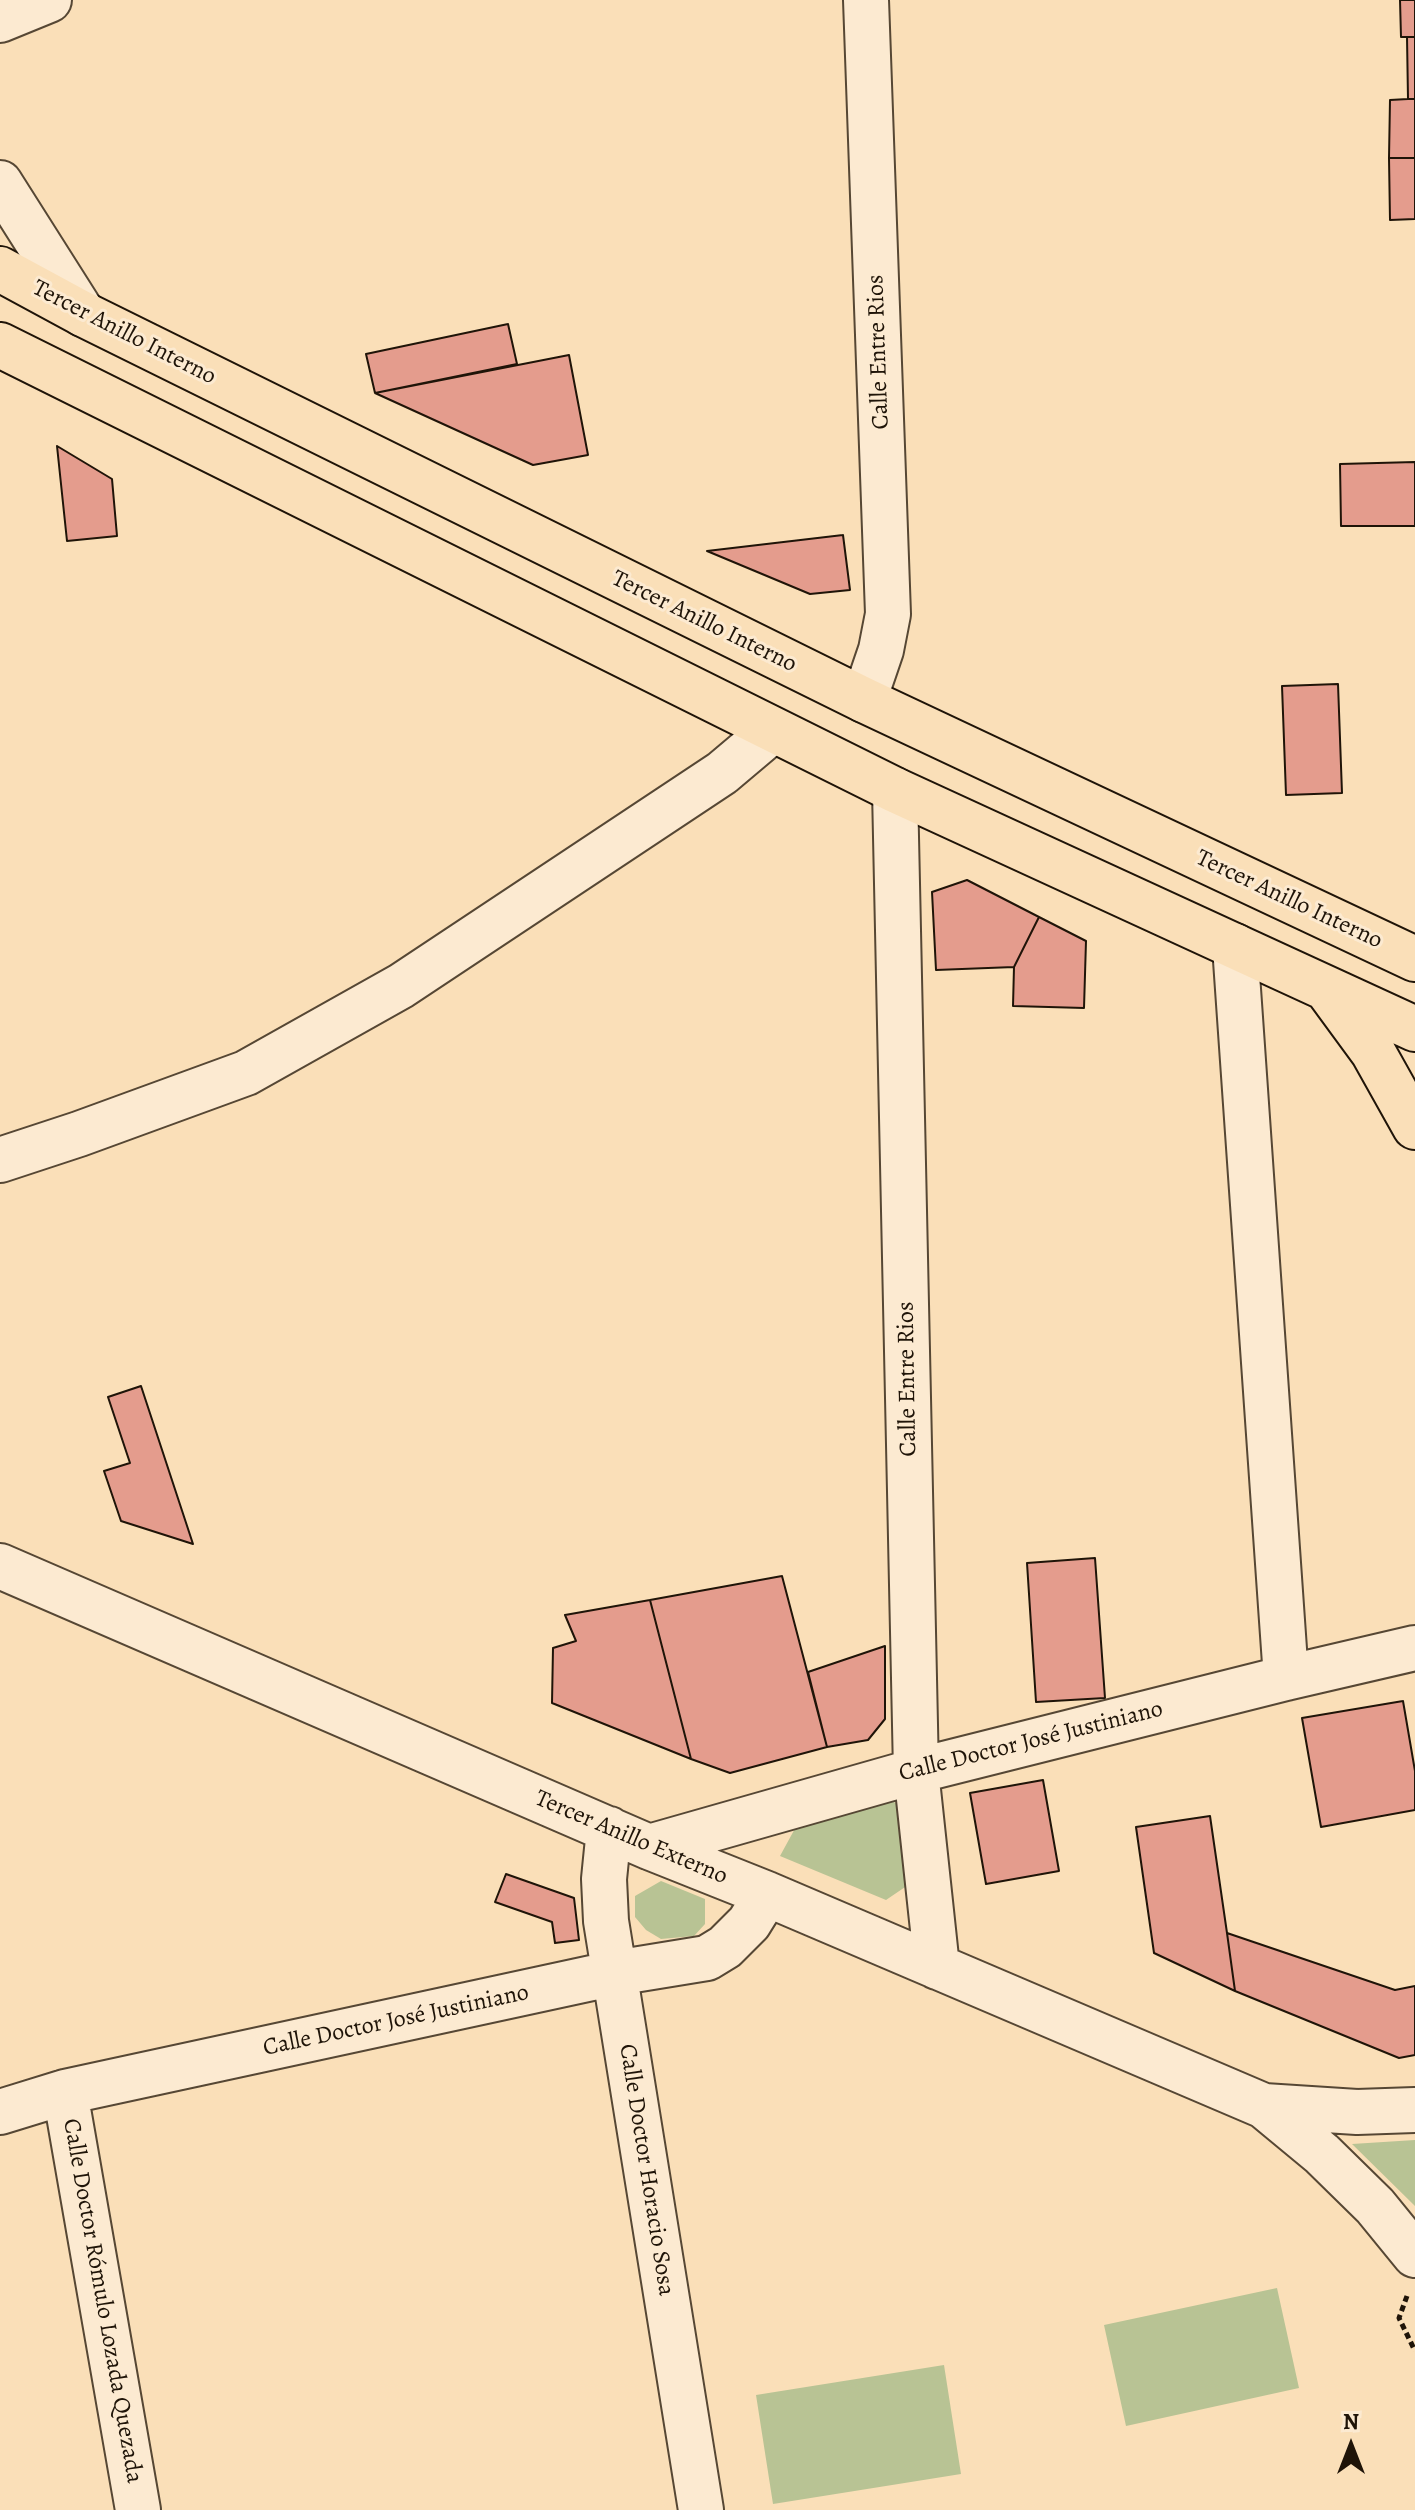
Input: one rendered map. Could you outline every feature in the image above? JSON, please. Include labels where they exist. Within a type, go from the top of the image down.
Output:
[{"type":"main road","name":"Tercer Anillo Interno","points":[[0,269],[83,314],[864,700],[1415,959]]},
{"type":"main road","points":[[0,345],[895,790],[1415,1029]]},
{"type":"main road","points":[[191,440],[303,465],[316,461],[331,437]]},
{"type":"main road","points":[[408,548],[414,532],[434,516],[539,541]]},
{"type":"main road","points":[[1348,928],[1415,921]]},
{"type":"main road","points":[[1325,987],[1373,1052],[1415,1127]]},
{"type":"street","points":[[0,20],[49,0]]},
{"type":"street","name":"Calle Entre Rios","points":[[864,700],[881,650],[888,614],[866,0]]},
{"type":"street","points":[[0,259],[16,244],[21,229],[10,197]]},
{"type":"street","points":[[10,197],[83,314]]},
{"type":"street","points":[[0,1160],[246,1073],[401,986],[722,773],[773,730]]},
{"type":"street","name":"Calle Entre Rios","points":[[895,790],[916,1771],[937,1967]]},
{"type":"street","points":[[1235,946],[1286,1678]]},
{"type":"street","name":"Tercer Anillo Externo","points":[[0,1566],[649,1847],[767,1894],[1264,2106],[1322,2154],[1375,2206],[1413,2269]]},
{"type":"street","name":"Calle Doctor José Justiniano","points":[[649,1847],[916,1771],[1415,1648]]},
{"type":"street","name":"Calle Doctor Horacio Sosa","points":[[609,1829],[604,1879],[606,1921],[701,2510]]},
{"type":"street","name":"Calle Doctor José Justiniano","points":[[0,2112],[65,2092],[615,1973],[707,1958],[725,1947],[749,1923],[767,1894]]},
{"type":"street","name":"Calle Doctor Rómulo Lozada Quezada","points":[[65,2092],[138,2510]]},
{"type":"street","name":"Tercer Anillo Externo","points":[[1264,2106],[1357,2112],[1415,2110]]},
{"type":"path","points":[[1413,2269],[1399,2318],[1415,2351]]},
{"type":"green space","points":[[888,1798],[909,1812],[911,1883],[886,1900],[780,1856],[798,1823]]},
{"type":"green space","points":[[661,1881],[705,1899],[705,1924],[694,1936],[661,1939],[646,1930],[635,1917],[635,1896]]},
{"type":"green space","points":[[1415,2140],[1415,2206],[1352,2144]]},
{"type":"green space","points":[[1277,2288],[1299,2388],[1126,2426],[1104,2325]]},
{"type":"green space","points":[[944,2365],[961,2474],[773,2504],[756,2395]]},
{"type":"building","points":[[1400,0],[1415,0],[1415,37],[1401,37]]},
{"type":"building","points":[[1407,37],[1415,37],[1415,99],[1408,99]]},
{"type":"building","points":[[1415,99],[1415,158],[1389,158],[1390,100]]},
{"type":"building","points":[[1389,158],[1415,158],[1415,219],[1390,220]]},
{"type":"building","points":[[508,324],[517,364],[375,393],[366,354]]},
{"type":"building","points":[[569,355],[588,455],[533,465],[375,393]]},
{"type":"building","points":[[57,446],[112,479],[117,536],[67,541]]},
{"type":"building","points":[[1415,462],[1415,526],[1341,526],[1340,464]]},
{"type":"building","points":[[843,535],[850,590],[810,594],[707,551]]},
{"type":"building","points":[[1338,684],[1342,793],[1286,795],[1282,686]]},
{"type":"building","points":[[967,880],[1039,917],[1014,967],[936,970],[932,892]]},
{"type":"building","points":[[1039,917],[1086,941],[1084,1008],[1013,1006],[1014,967]]},
{"type":"building","points":[[141,1386],[193,1544],[121,1521],[104,1471],[130,1463],[108,1397]]},
{"type":"building","points":[[1095,1558],[1105,1698],[1036,1702],[1027,1563]]},
{"type":"building","points":[[782,1576],[827,1747],[730,1773],[691,1759],[650,1600]]},
{"type":"building","points":[[650,1600],[691,1759],[552,1703],[553,1648],[576,1641],[565,1615]]},
{"type":"building","points":[[885,1646],[885,1719],[868,1740],[827,1747],[808,1672]]},
{"type":"building","points":[[1403,1701],[1415,1771],[1415,1810],[1321,1827],[1302,1718]]},
{"type":"building","points":[[1043,1780],[1059,1871],[986,1884],[970,1793]]},
{"type":"building","points":[[1210,1816],[1235,1991],[1154,1953],[1136,1827]]},
{"type":"building","points":[[506,1874],[574,1898],[579,1940],[555,1943],[552,1922],[495,1902]]},
{"type":"building","points":[[1227,1933],[1395,1990],[1415,1986],[1415,2055],[1399,2058],[1235,1991]]}]
